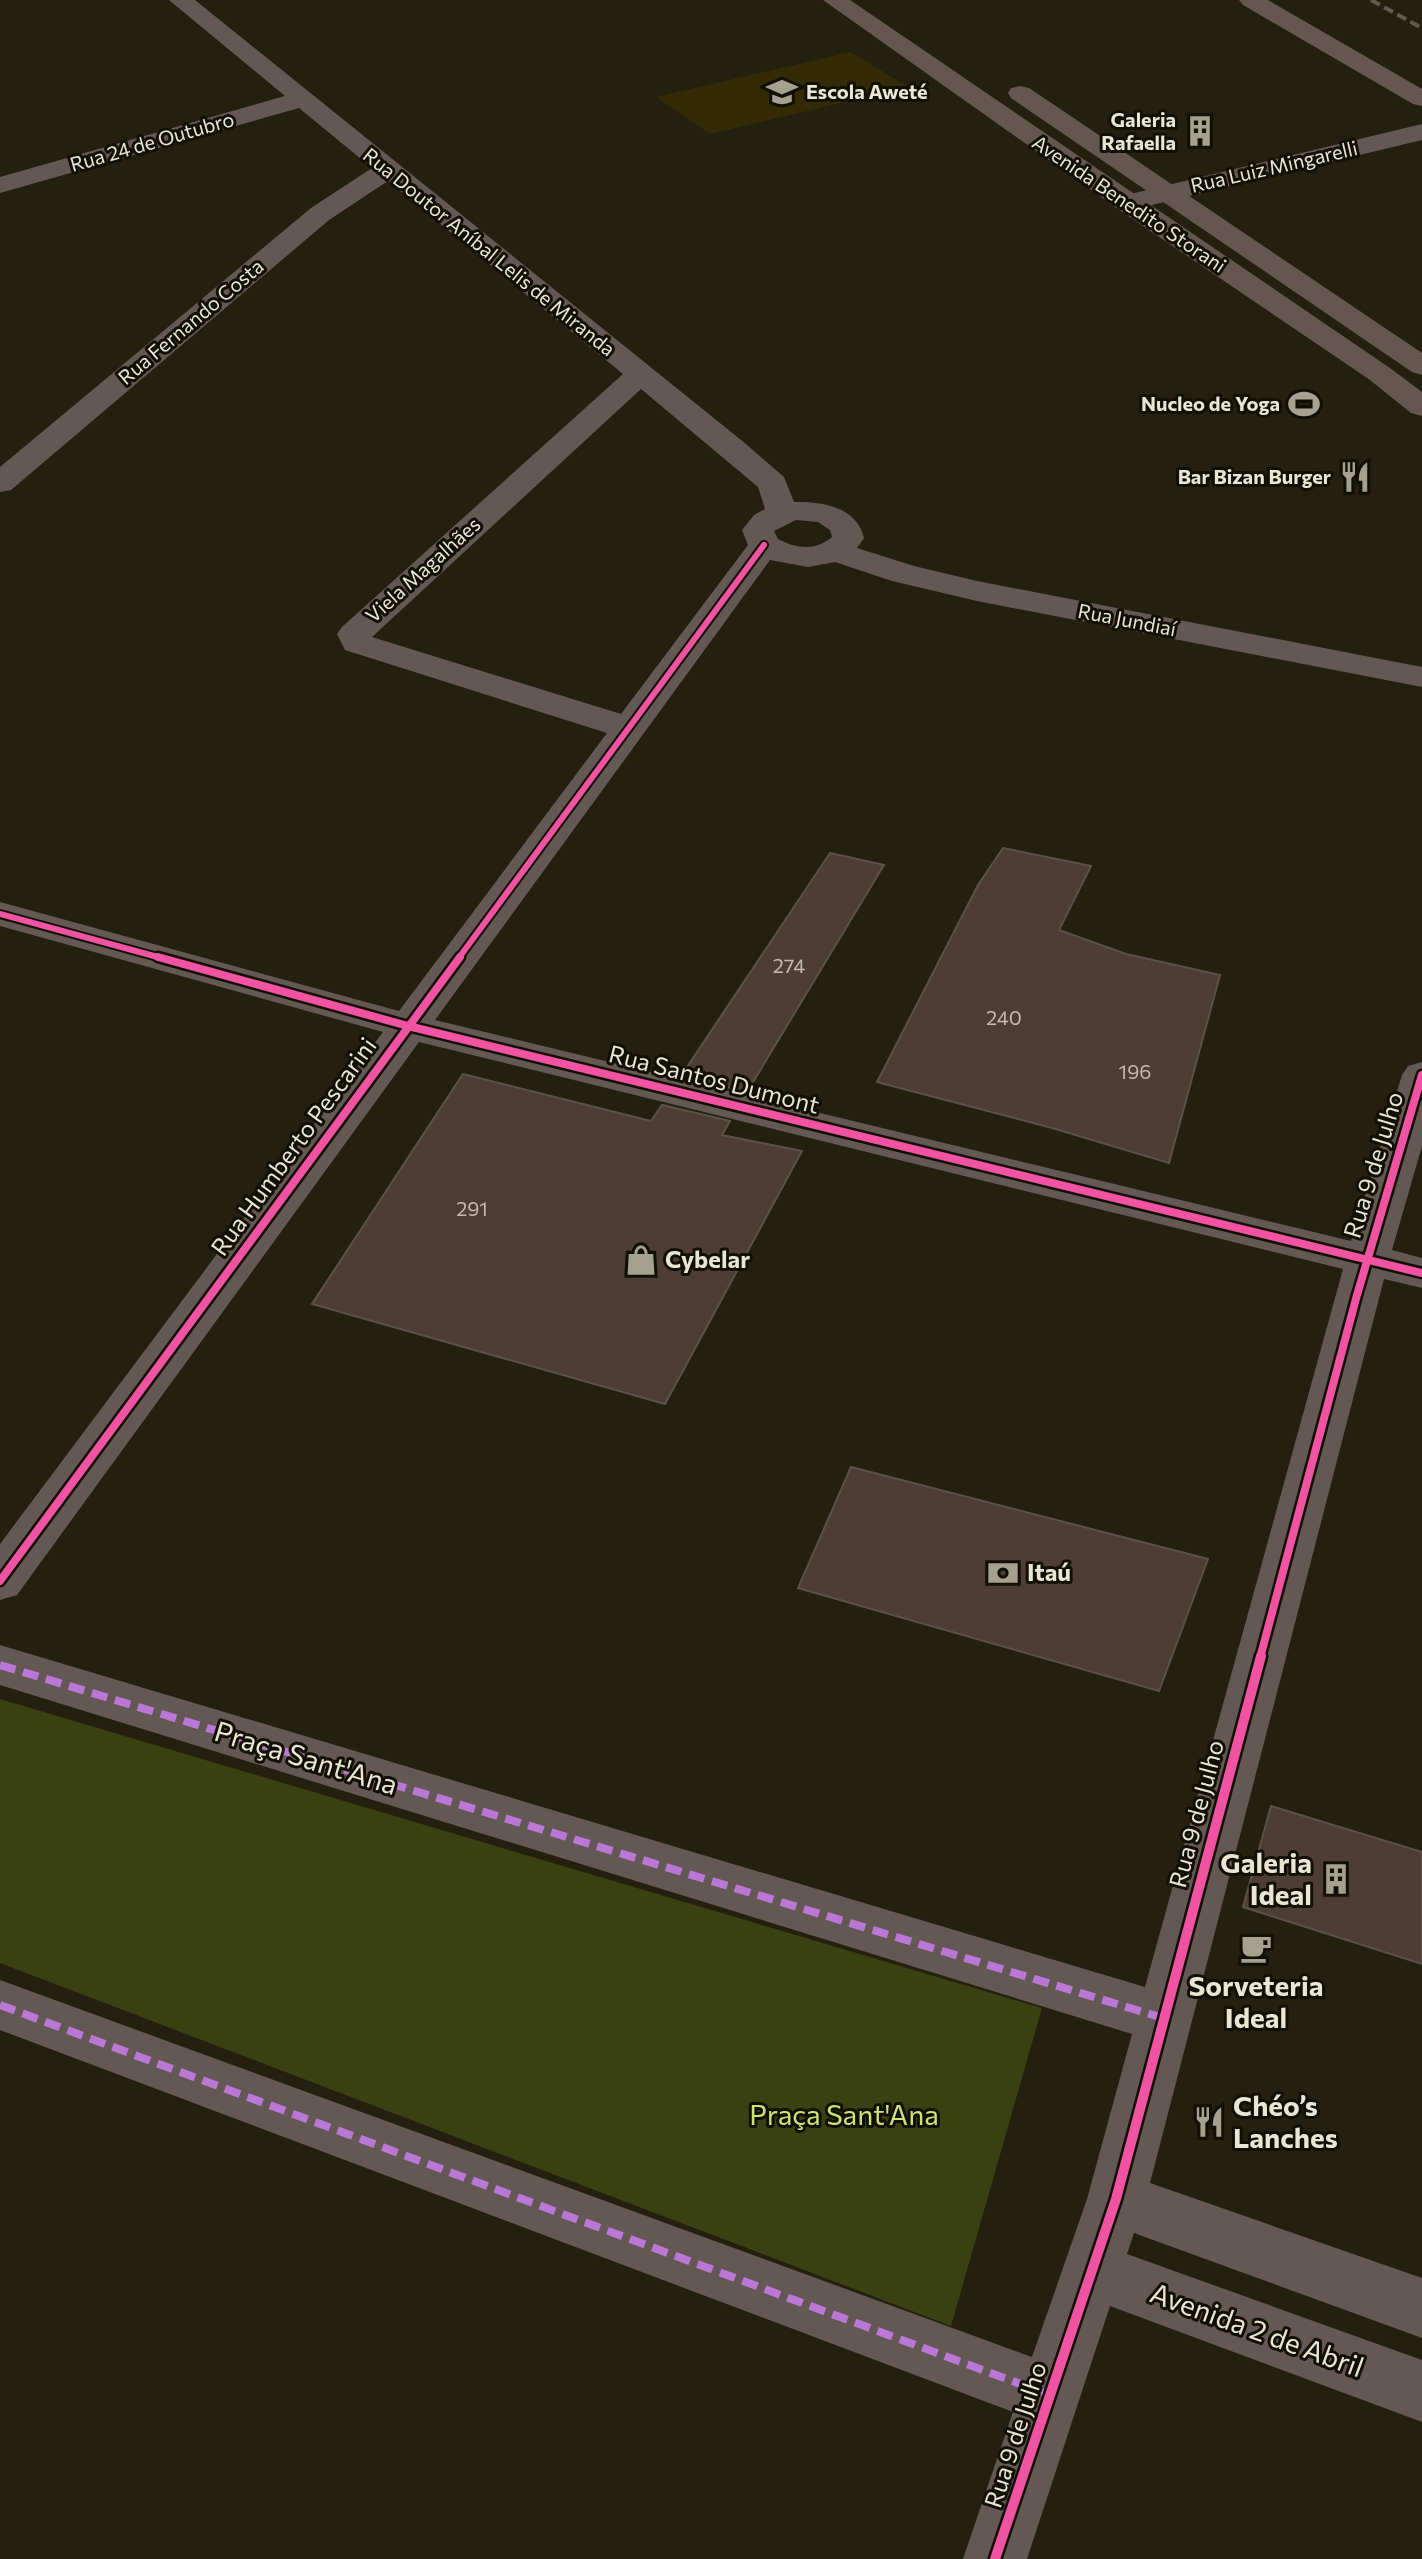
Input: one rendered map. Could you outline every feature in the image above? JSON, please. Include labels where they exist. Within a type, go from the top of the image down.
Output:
[{"type":"main road","name":"Avenida Benedito Storani","points":[[835,0],[1380,374],[1422,407]]},
{"type":"main road","points":[[1251,0],[1422,99]]},
{"type":"main road","name":"Avenida Benedito Storani","points":[[998,79],[1422,366]]},
{"type":"street","name":"Rua Doutor Aníbal Lelis de Miranda","points":[[181,0],[773,484],[782,513]]},
{"type":"street","name":"Rua 24 de Outubro","points":[[0,185],[303,99]]},
{"type":"street","name":"Rua Luiz Mingarelli","points":[[1127,203],[1422,132]]},
{"type":"street","name":"Rua Fernando Costa","points":[[0,483],[320,214],[388,169]]},
{"type":"street","name":"Viela Magalhães","points":[[628,728],[357,643],[354,634],[639,375]]},
{"type":"street","points":[[764,545],[784,555],[797,557],[835,551],[848,538],[843,524],[823,514],[810,511],[782,513]]},
{"type":"street","name":"Rua Humberto Pescarini","points":[[0,1581],[764,545],[758,530],[771,517],[782,513]]},
{"type":"street","name":"Rua Jundiaí","points":[[835,551],[904,574],[977,591],[1422,677]]},
{"type":"street","name":"Rua Santos Dumont","points":[[0,914],[408,1026],[1422,1273]]},
{"type":"street","name":"Rua 9 de Julho","points":[[995,2559],[1116,2199],[1367,1258],[1422,1075]]},
{"type":"street","name":"Praça Sant'Ana","points":[[0,1665],[1163,2018]]},
{"type":"street","points":[[0,2005],[1050,2395]]},
{"type":"street","points":[[1116,2199],[1422,2308]]},
{"type":"street","name":"Avenida 2 de Abril","points":[[1091,2270],[1422,2391]]},
{"type":"shaded area","name":"Escola Aweté","points":[[851,52],[908,87],[710,134],[656,97]]},
{"type":"green space","name":"Praça Sant'Ana","points":[[0,1699],[1042,2008],[951,2326],[0,1963]]},
{"type":"building","points":[[1003,848],[1091,866],[1059,930],[1126,954],[1220,975],[1169,1163],[1052,1128],[877,1082],[978,885]]},
{"type":"building","points":[[830,853],[884,865],[747,1092],[681,1076]]},
{"type":"building","points":[[463,1074],[651,1121],[662,1105],[730,1121],[722,1135],[802,1151],[665,1404],[312,1304]]},
{"type":"building","name":"Itaú","points":[[851,1467],[1208,1559],[1159,1691],[798,1588]]},
{"type":"building","name":"Galeria Ideal","points":[[1271,1806],[1422,1852],[1422,1964],[1243,1907]]},
{"type":"railway","points":[[1371,0],[1422,28]]},
{"type":"marked path","points":[[0,1665],[1163,2018]]},
{"type":"marked path","points":[[0,2005],[1050,2395]]},
{"type":"cycle path","points":[[0,1581],[764,545]]},
{"type":"cycle path","points":[[0,914],[408,1026],[1422,1273]]},
{"type":"cycle path","points":[[995,2559],[1116,2199],[1357,1295],[1422,1075]]},
{"type":"place","name":"Escola Aweté","points":[[782,92]]},
{"type":"place","name":"Galeria Rafaella","points":[[1200,131]]},
{"type":"place","name":"Nucleo de Yoga","points":[[1304,404]]},
{"type":"place","name":"Bar Bizan Burger","points":[[1355,477]]},
{"type":"place","name":"Cybelar","points":[[641,1260]]},
{"type":"place","name":"Itaú","points":[[1003,1573]]},
{"type":"place","name":"Galeria Ideal","points":[[1336,1879]]},
{"type":"place","name":"Sorveteria Ideal","points":[[1256,1948]]},
{"type":"place","name":"Chéo’s Lanches","points":[[1209,2122]]}]
